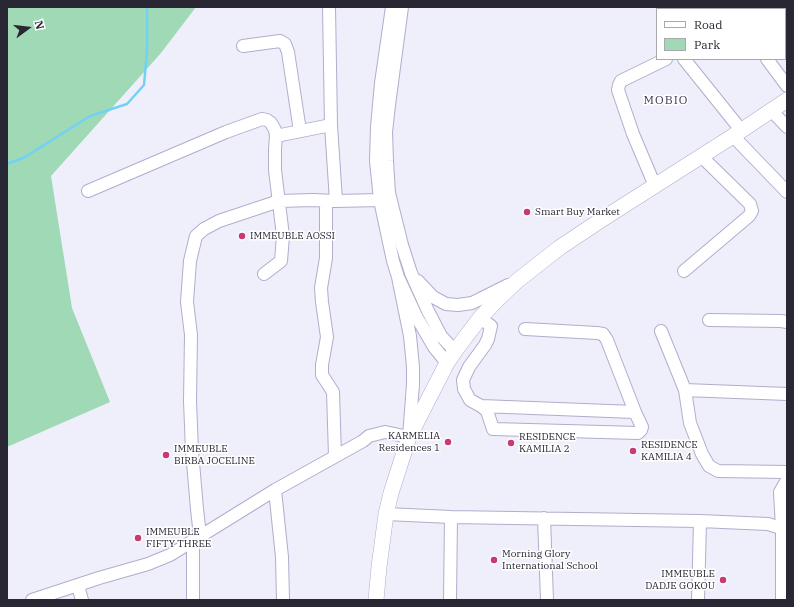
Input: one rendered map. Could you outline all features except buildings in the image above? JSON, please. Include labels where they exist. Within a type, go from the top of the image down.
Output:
[{"type":"main road","points":[[376,600],[386,514],[391,493],[409,437],[451,357],[480,318],[516,281],[559,248],[787,100]]},
{"type":"street","points":[[329,7],[331,201],[326,258],[321,288],[327,337],[322,365],[322,374],[333,392],[335,456]]},
{"type":"street","points":[[32,600],[148,564],[170,555],[275,490],[369,436],[385,432],[409,437],[413,384],[410,336],[380,200],[376,161],[381,83],[392,7]]},
{"type":"street","points":[[402,7],[386,132],[389,193],[402,245],[411,273],[451,357]]},
{"type":"street","points":[[243,46],[280,41],[285,44],[288,52],[300,131]]},
{"type":"street","points":[[655,186],[633,134],[618,90],[621,81],[664,60]]},
{"type":"street","points":[[685,60],[737,133],[787,192]]},
{"type":"street","points":[[769,60],[787,86]]},
{"type":"street","points":[[771,110],[786,124]]},
{"type":"street","points":[[88,191],[226,132],[262,119],[267,120],[271,123],[275,130],[276,136],[275,170],[283,236],[281,261],[264,274]]},
{"type":"street","points":[[276,136],[331,125]]},
{"type":"street","points":[[684,271],[749,216],[752,211],[750,204],[701,156]]},
{"type":"street","points":[[193,600],[197,538],[190,401],[191,335],[188,302],[190,261],[196,236],[204,229],[219,221],[279,201],[380,200]]},
{"type":"street","points":[[411,273],[433,297],[446,304],[458,305],[472,303],[516,281]]},
{"type":"street","points":[[398,277],[416,316],[434,347],[451,357]]},
{"type":"street","points":[[480,318],[491,326],[490,333],[485,345],[469,367],[463,380],[464,389],[470,400],[487,411],[493,429],[638,433],[641,430],[642,427],[607,340],[603,334],[525,329]]},
{"type":"street","points":[[710,320],[787,322]]},
{"type":"street","points":[[661,331],[685,390],[690,423],[702,454],[709,466],[718,470],[787,472]]},
{"type":"street","points":[[685,390],[787,394]]},
{"type":"street","points":[[481,406],[635,412]]},
{"type":"street","points":[[782,600],[785,529],[780,492],[787,480]]},
{"type":"street","points":[[275,490],[282,557],[283,600]]},
{"type":"street","points":[[386,514],[451,517],[700,521],[768,524],[785,529]]},
{"type":"street","points":[[450,600],[451,517]]},
{"type":"street","points":[[544,518],[547,600]]},
{"type":"street","points":[[698,600],[700,521]]},
{"type":"street","points":[[78,586],[82,600]]},
{"type":"green space","points":[[7,7],[196,7],[161,53],[51,176],[72,308],[110,402],[7,447]]},
{"type":"waterway","points":[[7,164],[25,157],[90,116],[127,104],[144,85],[147,51],[147,7]]},
{"type":"place","name":"Smart Buy Market","points":[[527,212]]},
{"type":"place","name":"IMMEUBLE AOSSI","points":[[242,236]]},
{"type":"place","name":"KARMELIA Residences 1","points":[[448,442]]},
{"type":"place","name":"RESIDENCE KAMILIA 2","points":[[511,443]]},
{"type":"place","name":"RESIDENCE KAMILIA 4","points":[[633,451]]},
{"type":"place","name":"IMMEUBLE BIRBA JOCELINE","points":[[166,455]]},
{"type":"place","name":"IMMEUBLE FIFTY THREE","points":[[138,538]]},
{"type":"place","name":"Morning Glory International School","points":[[494,560]]},
{"type":"place","name":"IMMEUBLE DADJE GOKOU","points":[[723,580]]},
{"type":"district","name":"MOBIO","points":[[666,101]]}]
